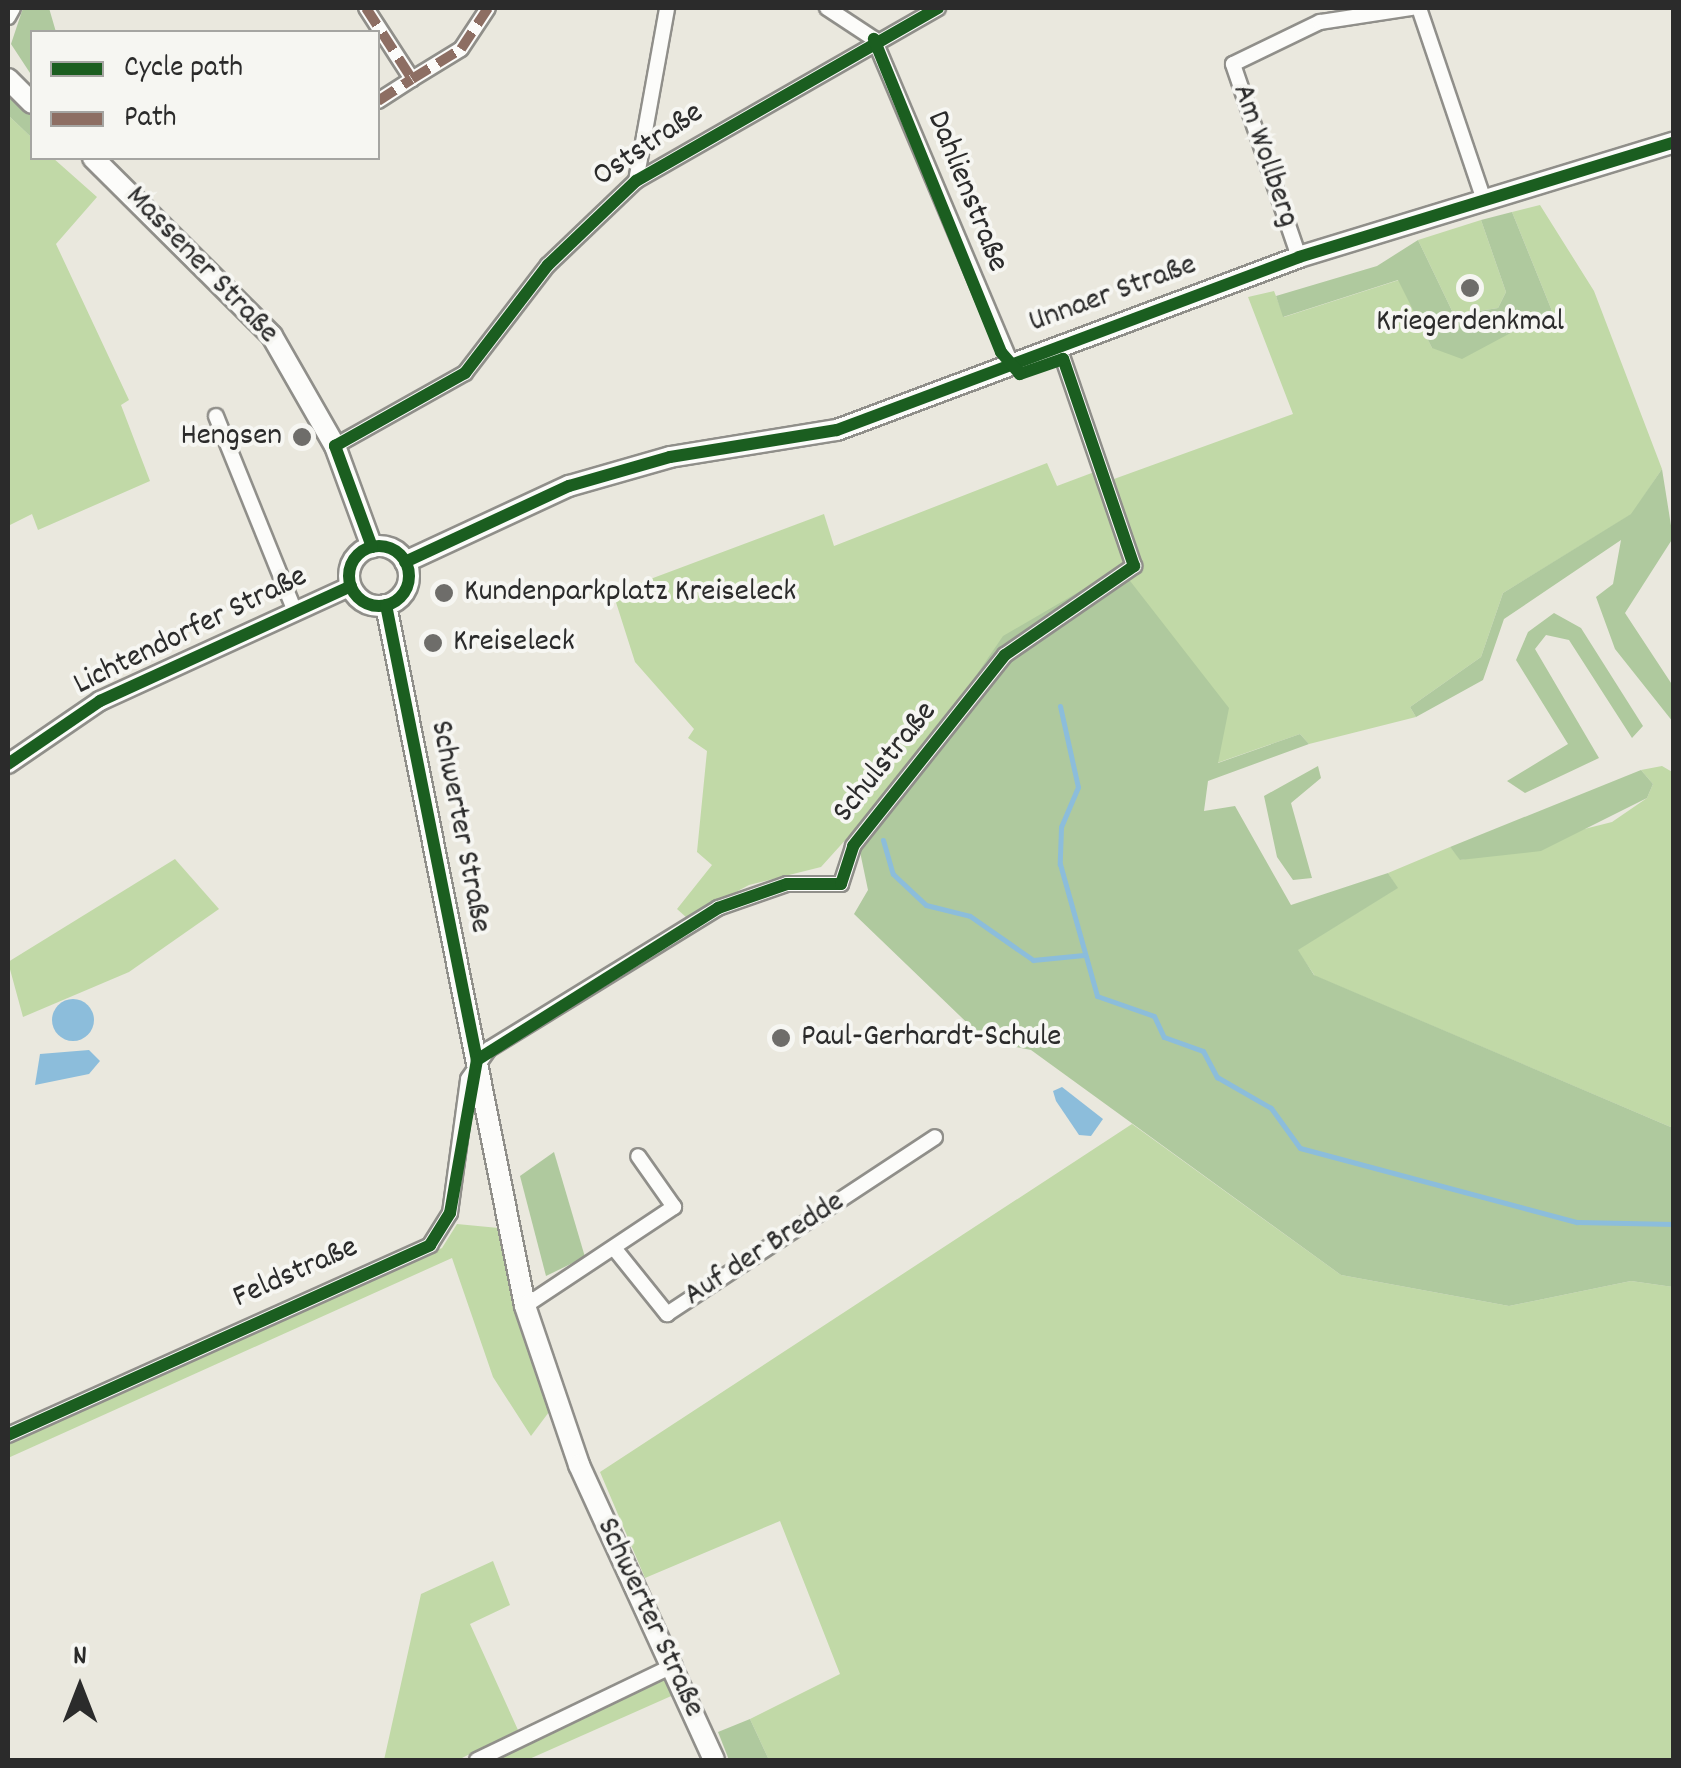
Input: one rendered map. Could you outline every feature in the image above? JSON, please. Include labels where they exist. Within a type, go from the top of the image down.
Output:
[{"type":"main road","points":[[8,78],[30,100]]},
{"type":"main road","name":"Unnaer Straße","points":[[406,562],[569,486],[837,430],[1299,257],[1674,142]]},
{"type":"main road","name":"Massener Straße","points":[[94,160],[272,336],[335,446],[372,547]]},
{"type":"main road","points":[[372,547],[406,562],[408,585],[386,605],[362,600],[351,586],[351,566],[372,547]]},
{"type":"main road","name":"Schwerter Straße","points":[[386,605],[524,1306],[578,1464],[674,1665],[714,1760]]},
{"type":"street","points":[[8,17],[14,8]]},
{"type":"street","points":[[366,8],[412,79]]},
{"type":"street","points":[[380,100],[461,49],[488,8]]},
{"type":"street","points":[[636,181],[667,8]]},
{"type":"street","points":[[828,8],[874,40]]},
{"type":"street","name":"Oststraße","points":[[335,446],[465,373],[548,265],[636,181],[874,40],[938,8]]},
{"type":"street","name":"Am Wollberg","points":[[1299,257],[1233,64],[1317,15],[1416,8],[1484,200]]},
{"type":"street","name":"Dahlienstraße","points":[[874,40],[1010,363]]},
{"type":"street","name":"Schulstraße","points":[[477,1060],[718,908],[787,884],[841,884],[853,846],[1005,655],[1126,577],[1136,552],[1064,359]]},
{"type":"street","points":[[216,416],[294,609]]},
{"type":"street","name":"Lichtendorfer Straße","points":[[8,764],[100,702],[294,609],[351,586]]},
{"type":"street","name":"Feldstraße","points":[[8,1435],[430,1244],[450,1213],[477,1060]]},
{"type":"street","name":"Auf der Bredde","points":[[614,1248],[666,1314],[936,1137]]},
{"type":"street","points":[[524,1306],[674,1208],[638,1156]]},
{"type":"street","points":[[476,1760],[674,1665]]},
{"type":"green space","points":[[23,8],[49,8],[55,30],[30,30],[30,73],[11,44]]},
{"type":"green space","points":[[8,93],[30,115],[30,136],[8,115]]},
{"type":"green space","points":[[8,115],[30,136],[30,160],[55,160],[97,197],[56,244],[129,400],[121,405],[150,481],[38,530],[32,514],[8,526]]},
{"type":"green space","points":[[1540,205],[1594,291],[1662,469],[1632,514],[1503,593],[1481,657],[1410,707],[1416,717],[1309,744],[1300,734],[1217,763],[922,755],[821,867],[749,885],[687,918],[677,909],[712,865],[697,852],[707,751],[688,738],[694,729],[635,662],[613,593],[824,514],[834,546],[1047,463],[1057,486],[1097,471],[1114,479],[1293,414],[1248,297],[1274,291],[1284,317],[1399,280],[1432,348],[1552,311],[1512,212]]},
{"type":"green space","points":[[1512,212],[1552,311],[1462,359],[1432,348],[1398,280],[1283,317],[1276,296],[1377,266],[1418,240],[1454,315],[1498,308],[1506,292],[1481,220]]},
{"type":"green space","points":[[1481,220],[1506,292],[1498,308],[1454,315],[1418,240]]},
{"type":"green space","points":[[1662,469],[1673,538],[1625,613],[1673,686],[1673,722],[1615,649],[1596,597],[1613,584],[1621,540],[1504,619],[1483,680],[1416,717],[1410,707],[1481,657],[1503,593],[1631,514]]},
{"type":"green space","points":[[1106,576],[1127,577],[1229,708],[1218,763],[1300,734],[1309,744],[1208,781],[1204,811],[1235,806],[1291,905],[1388,873],[1398,888],[1298,950],[1314,975],[1673,1128],[1673,1287],[1631,1281],[1509,1306],[1341,1275],[1031,1050],[986,1041],[854,914],[868,890],[859,847],[1003,636]]},
{"type":"green space","points":[[1554,613],[1581,628],[1643,726],[1632,738],[1569,640],[1546,635],[1535,649],[1599,758],[1525,793],[1507,781],[1568,744],[1516,660],[1528,632]]},
{"type":"green space","points":[[1318,766],[1321,778],[1291,803],[1312,878],[1293,880],[1277,857],[1264,796]]},
{"type":"green space","points":[[1662,766],[1674,773],[1673,1128],[1315,976],[1297,950],[1397,888],[1388,873],[1450,847],[1461,860],[1612,822],[1647,798],[1653,784],[1641,770]]},
{"type":"green space","points":[[1641,770],[1653,784],[1647,798],[1541,851],[1460,860],[1450,847]]},
{"type":"green space","points":[[175,859],[219,909],[129,972],[23,1017],[8,962]]},
{"type":"green space","points":[[1132,1124],[1341,1275],[1509,1306],[1631,1281],[1673,1287],[1673,1760],[769,1760],[750,1719],[840,1674],[780,1521],[645,1578],[600,1472]]},
{"type":"green space","points":[[554,1152],[585,1257],[546,1276],[520,1176]]},
{"type":"green space","points":[[457,1224],[509,1229],[555,1404],[531,1436],[493,1377],[452,1258],[8,1458],[8,1442],[442,1248]]},
{"type":"green space","points":[[493,1561],[510,1605],[470,1624],[518,1730],[458,1760],[384,1760],[421,1594]]},
{"type":"green space","points":[[669,1673],[678,1693],[527,1760],[489,1760]]},
{"type":"green space","points":[[750,1719],[769,1760],[729,1760],[718,1732]]},
{"type":"water","points":[[73,999],[88,1005],[94,1020],[88,1035],[73,1041],[58,1035],[52,1020],[58,1005]]},
{"type":"water","points":[[89,1050],[100,1061],[89,1074],[35,1085],[40,1054]]},
{"type":"water","points":[[1062,1087],[1103,1119],[1091,1136],[1079,1135],[1056,1101],[1053,1091]]},
{"type":"waterway","points":[[1060,706],[1078,787],[1061,827],[1060,864],[1097,996],[1154,1016],[1164,1037],[1203,1051],[1217,1077],[1271,1108],[1300,1148],[1577,1222],[1674,1224]]},
{"type":"waterway","points":[[883,840],[893,874],[926,905],[970,916],[1033,960],[1084,955]]},
{"type":"marked path","points":[[366,8],[412,79],[461,49],[488,8]]},
{"type":"marked path","points":[[380,100],[412,79]]},
{"type":"cycle path","points":[[372,547],[335,446],[465,373],[548,265],[636,181],[938,8]]},
{"type":"cycle path","points":[[8,1435],[430,1245],[450,1213],[477,1060],[718,908],[787,884],[841,884],[853,846],[1005,655],[1134,566],[1063,359],[1020,374],[1001,352],[874,39]]},
{"type":"cycle path","points":[[405,562],[569,486],[670,457],[837,430],[1299,257],[1674,142]]},
{"type":"cycle path","points":[[379,546],[400,555],[409,576],[400,597],[379,606],[358,597],[349,576],[358,555],[379,546]]},
{"type":"cycle path","points":[[8,764],[100,701],[351,586]]},
{"type":"cycle path","points":[[386,605],[477,1060]]},
{"type":"place","name":"Kriegerdenkmal","points":[[1470,288]]},
{"type":"place","name":"Hengsen","points":[[302,437]]},
{"type":"place","name":"Kundenparkplatz Kreiseleck","points":[[444,593]]},
{"type":"place","name":"Kreiseleck","points":[[433,643]]},
{"type":"place","name":"Paul-Gerhardt-Schule","points":[[781,1038]]}]
